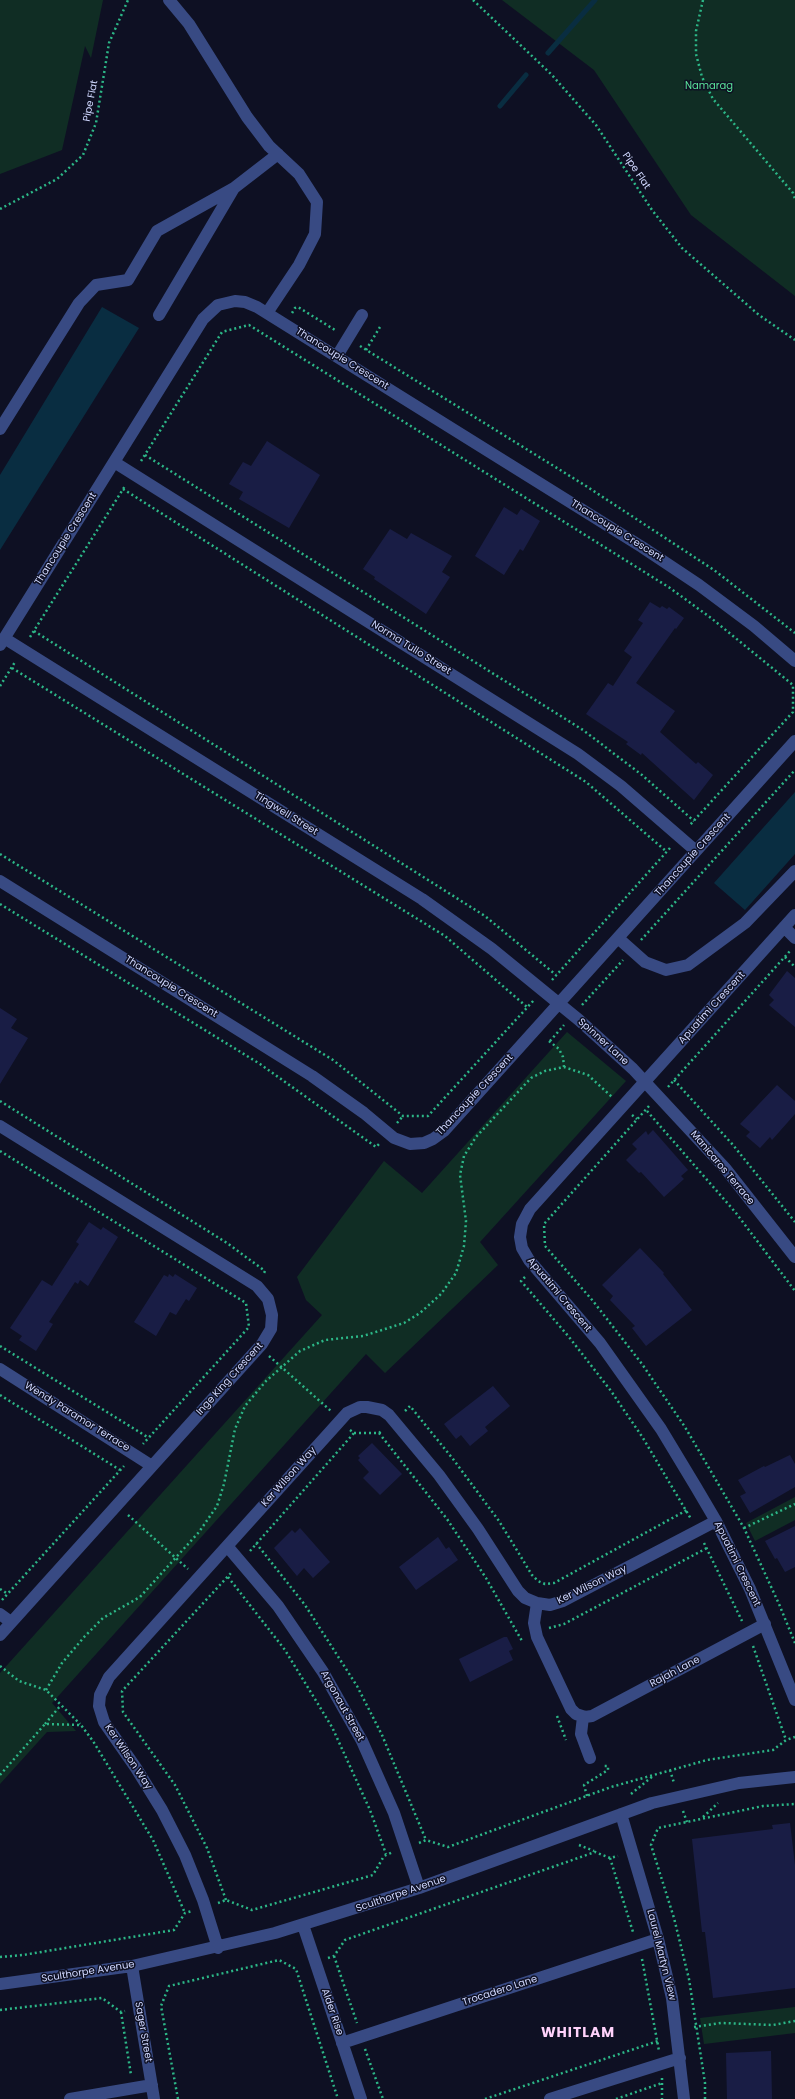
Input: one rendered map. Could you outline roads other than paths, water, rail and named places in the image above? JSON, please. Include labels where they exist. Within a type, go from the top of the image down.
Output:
[{"type":"street","points":[[169,0],[190,24],[247,117],[278,154],[299,174],[317,202],[316,234],[299,265],[268,313]]},
{"type":"street","points":[[0,429],[79,303],[96,285],[128,280],[157,231],[234,188],[278,154]]},
{"type":"street","points":[[158,315],[234,188]]},
{"type":"street","name":"Thancoupie Crescent","points":[[2,642],[207,314],[218,305],[234,301],[251,304],[285,323],[699,585],[754,626],[795,662]]},
{"type":"street","points":[[337,356],[362,316]]},
{"type":"street","name":"Norma Tullo Street","points":[[114,462],[558,740],[621,786],[696,851]]},
{"type":"street","name":"Tingwell Street","points":[[2,642],[428,903],[492,949],[558,1004]]},
{"type":"street","name":"Thancoupie Crescent","points":[[0,881],[312,1076],[359,1109],[388,1134],[400,1141],[414,1144],[427,1142],[439,1136],[795,741]]},
{"type":"street","points":[[618,938],[645,962],[666,970],[688,965],[745,923],[795,871]]},
{"type":"street","name":"Apuatimi Crescent","points":[[795,915],[526,1215],[521,1227],[521,1241],[525,1254],[600,1343],[652,1417],[716,1521],[766,1624],[795,1700]]},
{"type":"street","points":[[784,927],[795,938]]},
{"type":"street","name":"Spinner Lane","points":[[558,1004],[579,1020],[645,1082]]},
{"type":"street","name":"Manicaros Terrace","points":[[645,1082],[725,1168],[795,1257]]},
{"type":"street","name":"Inge King Crescent","points":[[0,1126],[259,1288],[269,1302],[272,1315],[268,1335],[259,1348],[0,1635]]},
{"type":"street","name":"Wendy Paramor Terrace","points":[[0,1369],[135,1453],[152,1466]]},
{"type":"street","name":"Ker Wilson Way","points":[[218,1948],[206,1907],[185,1854],[155,1798],[136,1768],[105,1725],[99,1706],[102,1689],[107,1680],[340,1420],[352,1410],[367,1407],[382,1410],[394,1420],[439,1475],[470,1517],[516,1588],[525,1598],[538,1604],[550,1605],[563,1602],[716,1521]]},
{"type":"street","name":"Argonaut Street","points":[[227,1546],[278,1606],[323,1672],[362,1741],[394,1813],[419,1888]]},
{"type":"street","points":[[538,1604],[534,1626],[538,1640],[570,1708],[575,1714],[584,1717],[581,1734],[590,1758]]},
{"type":"street","points":[[0,1614],[11,1622]]},
{"type":"street","name":"Rajah Lane","points":[[584,1717],[592,1716],[766,1624]]},
{"type":"street","name":"Sculthorpe Avenue","points":[[0,1984],[132,1966],[218,1948],[303,1926],[419,1888],[621,1814],[704,1790],[739,1783],[795,1777]]},
{"type":"street","name":"Laurel Martyn View","points":[[621,1814],[658,1939],[672,1998],[684,2099]]},
{"type":"street","name":"Alder Rise","points":[[303,1926],[360,2099]]},
{"type":"street","name":"Trocadero Lane","points":[[342,2043],[658,1939]]},
{"type":"street","name":"Sager Street","points":[[132,1966],[154,2099]]},
{"type":"street","points":[[550,2099],[680,2058]]},
{"type":"street","points":[[70,2099],[152,2085]]},
{"type":"water","points":[[102,307],[139,328],[0,550],[0,475]]},
{"type":"water","points":[[795,792],[795,854],[745,910],[714,883]]},
{"type":"waterway","points":[[548,53],[595,0]]},
{"type":"waterway","points":[[500,106],[526,75]]},
{"type":"district","name":"WHITLAM","points":[[578,2033]]},
{"type":"park label","name":"Namarag","points":[[709,86]]}]
